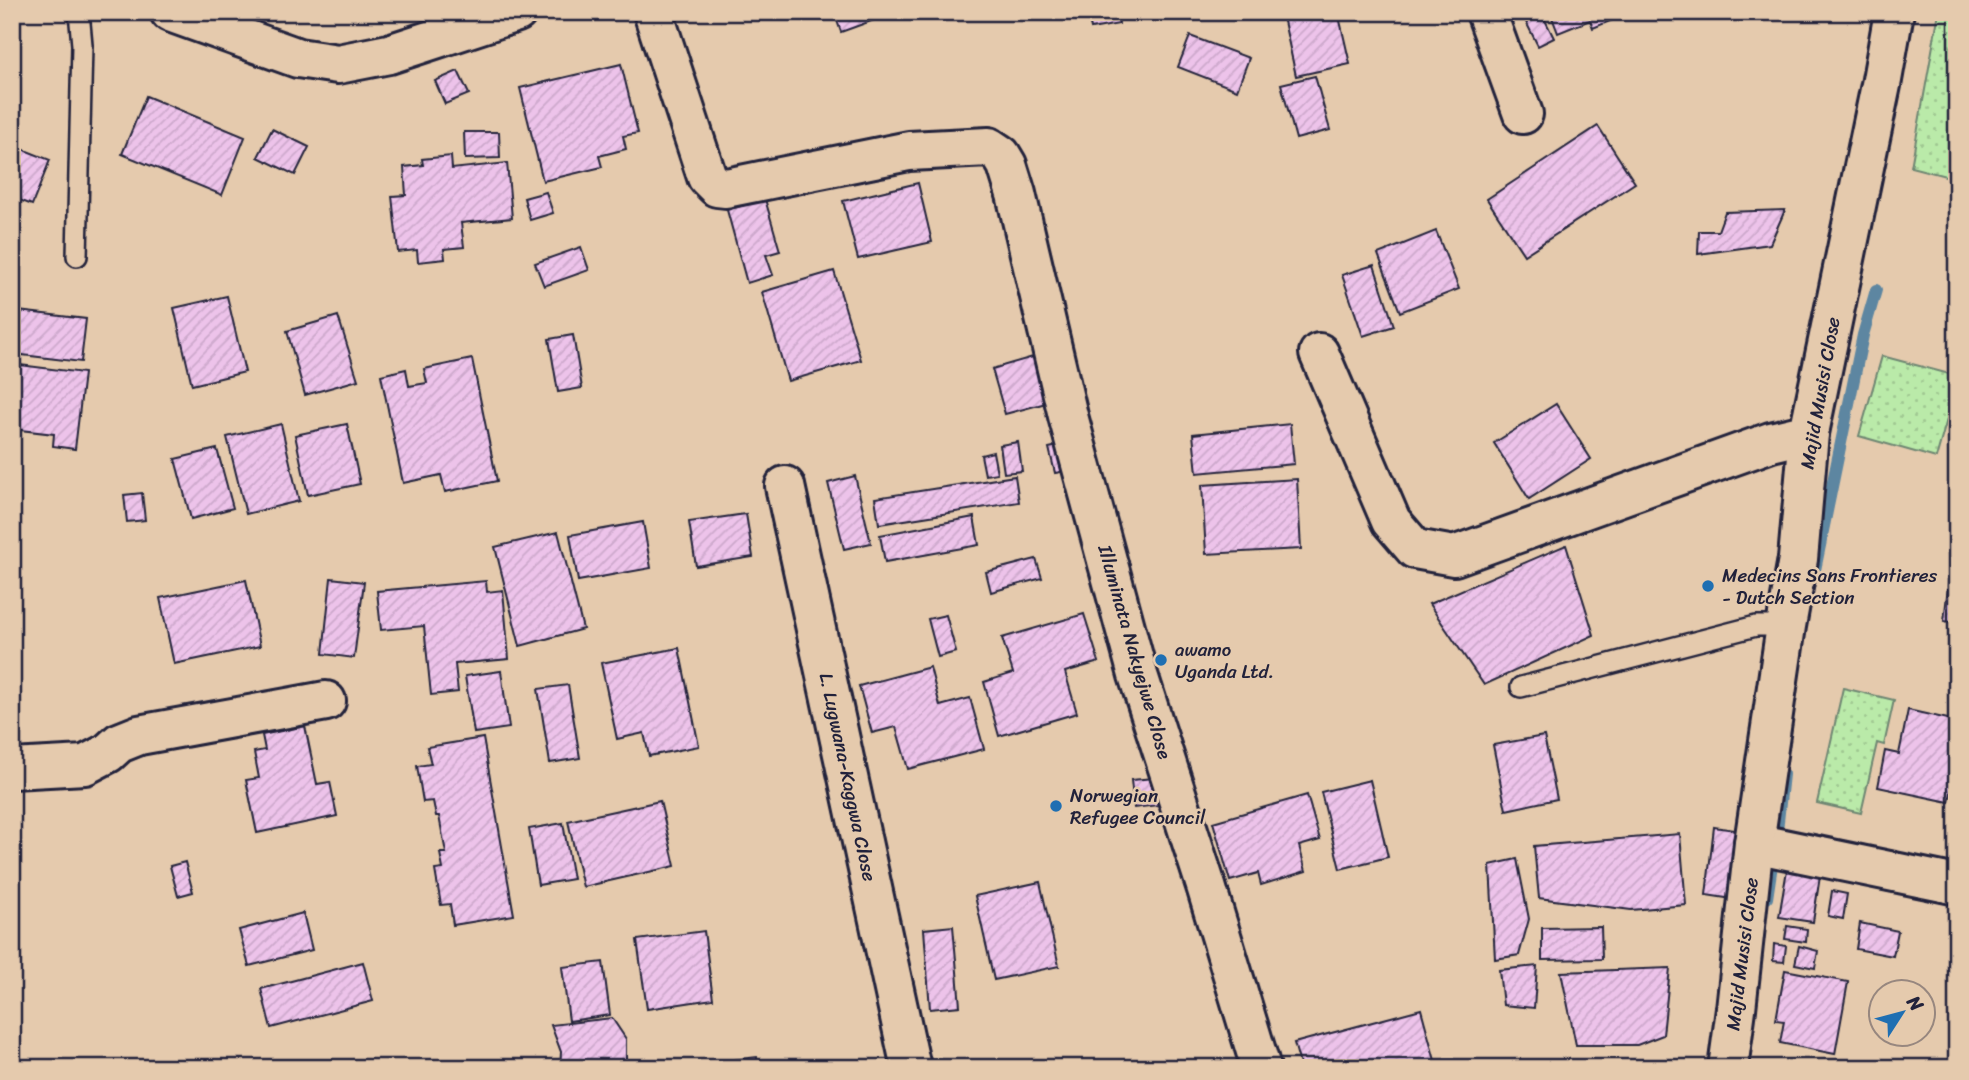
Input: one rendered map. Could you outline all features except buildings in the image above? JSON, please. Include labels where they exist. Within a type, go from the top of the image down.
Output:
[{"type":"street","points":[[170,12],[298,58],[338,64],[389,54],[472,19],[517,12]]},
{"type":"street","name":"Illuminata Nakyejwe Close","points":[[653,12],[707,177],[717,187],[726,188],[909,151],[989,147],[1001,155],[1007,165],[1068,416],[1138,675],[1261,1068]]},
{"type":"street","points":[[1486,12],[1522,114]]},
{"type":"street","name":"Majid Musisi Close","points":[[1728,1068],[1737,1009],[1754,843],[1798,559],[1809,433],[1894,12]]},
{"type":"street","points":[[1319,353],[1391,521],[1415,549],[1454,556],[1771,442],[1809,433]]},
{"type":"street","name":"L. Lugwana-Kaggwa Close","points":[[785,486],[911,1068]]},
{"type":"street","points":[[12,769],[85,765],[108,753],[119,743],[139,735],[326,701]]},
{"type":"street","points":[[1754,843],[1957,885]]},
{"type":"lane","points":[[77,256],[82,45],[79,12]]},
{"type":"lane","points":[[1521,687],[1756,626],[1786,626]]},
{"type":"green space","points":[[1939,12],[1957,12],[1957,179],[1911,167]]},
{"type":"green space","points":[[1882,356],[1957,376],[1936,458],[1859,436]]},
{"type":"green space","points":[[1843,688],[1894,700],[1884,745],[1877,743],[1861,813],[1817,803]]},
{"type":"waterway","points":[[1815,570],[1863,335],[1876,290]]},
{"type":"waterway","points":[[1767,898],[1783,774]]},
{"type":"place","name":"Medecins Sans Frontieres - Dutch Section","points":[[1708,586]]},
{"type":"place","name":"awamo Uganda Ltd.","points":[[1161,660]]},
{"type":"place","name":"Norwegian Refugee Council","points":[[1056,806]]}]
